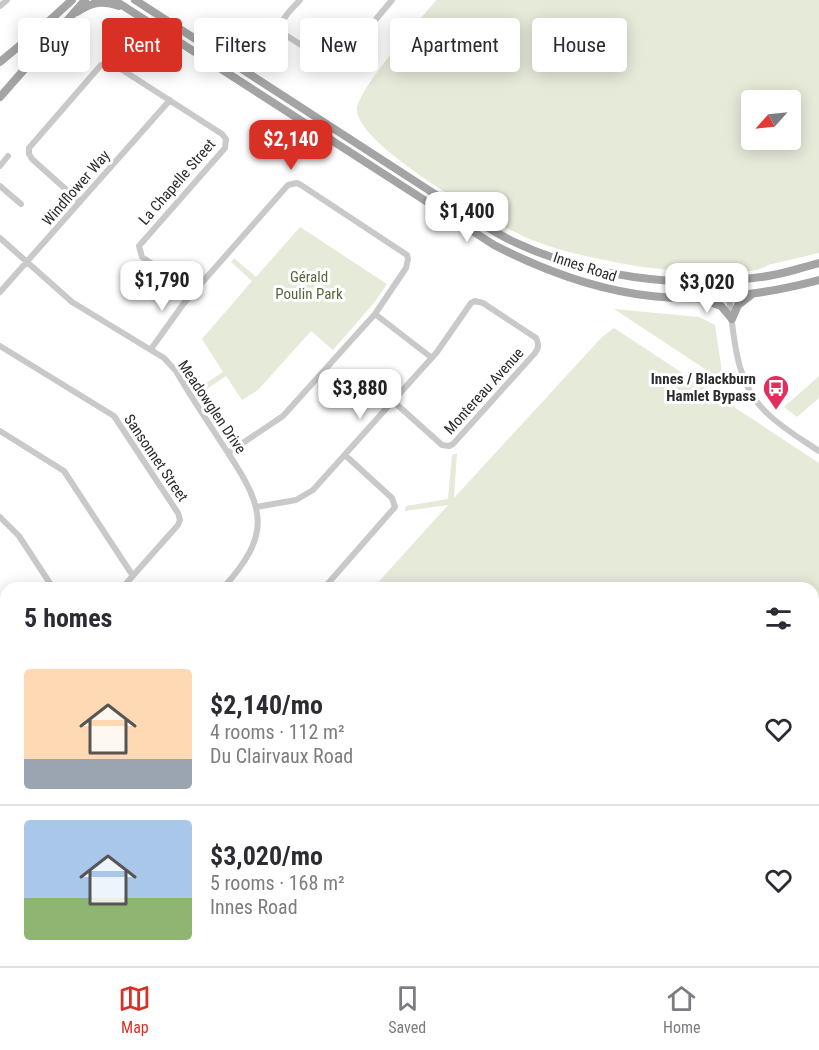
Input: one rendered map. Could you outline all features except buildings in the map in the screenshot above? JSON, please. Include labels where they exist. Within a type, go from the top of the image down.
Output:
[{"type":"main road","points":[[0,62],[63,9],[69,0]]},
{"type":"main road","points":[[0,97],[85,0]]},
{"type":"main road","name":"Innes Road","points":[[114,0],[494,245],[523,260],[570,279],[613,291],[657,297],[702,299],[778,291],[819,280]]},
{"type":"main road","name":"Innes Road","points":[[135,0],[163,18]]},
{"type":"main road","points":[[144,0],[165,18]]},
{"type":"main road","points":[[71,16],[98,2],[110,2],[128,9]]},
{"type":"main road","name":"Innes Road","points":[[182,30],[460,211],[512,241],[576,265],[649,279],[727,281],[764,277],[819,263]]},
{"type":"main road","points":[[727,281],[729,297]]},
{"type":"main road","points":[[702,299],[721,306],[732,319],[738,305],[753,294]]},
{"type":"street","points":[[0,6],[7,0]]},
{"type":"street","points":[[300,0],[281,24],[282,30],[287,36],[328,63],[335,64],[341,61],[392,0]]},
{"type":"street","name":"La Chapelle Street","points":[[80,202],[32,159],[29,151],[32,143],[105,63],[110,62],[222,134],[226,143],[225,148],[139,246],[141,257],[194,292]]},
{"type":"street","name":"Windflower Way","points":[[0,292],[170,100]]},
{"type":"street","points":[[0,165],[8,156]]},
{"type":"street","points":[[151,350],[169,322],[288,185],[297,183],[407,255],[406,268],[375,314],[283,416],[228,453]]},
{"type":"street","points":[[0,186],[21,204]]},
{"type":"street","name":"Meadowglen Drive","points":[[0,238],[72,302],[164,358],[176,371],[251,489],[256,507],[257,528],[251,551],[241,568],[228,582]]},
{"type":"street","points":[[729,297],[737,358],[750,392],[781,426],[819,451]]},
{"type":"street","name":"Montereau Avenue","points":[[256,507],[302,498],[313,490],[345,455],[393,401],[432,358],[468,305],[475,301],[483,303],[536,338],[538,345],[535,353],[449,446],[442,445],[393,401]]},
{"type":"street","points":[[375,314],[432,358]]},
{"type":"street","name":"Sansonnet Street","points":[[0,346],[114,416],[178,513],[180,520],[178,525],[128,582]]},
{"type":"street","points":[[0,431],[64,471],[133,576]]},
{"type":"street","points":[[329,582],[395,507],[392,498],[345,455]]},
{"type":"street","points":[[0,517],[19,536],[49,582]]},
{"type":"green space","points":[[436,0],[819,0],[819,253],[742,272],[699,272],[637,266],[543,244],[490,219],[404,164],[363,126],[357,110],[367,87],[390,56],[390,72],[520,72],[520,18],[421,18]]},
{"type":"green space","name":"Gérald Poulin Park","points":[[300,227],[387,284],[374,303],[333,350],[311,331],[258,390],[242,400],[226,376],[202,392],[199,388],[223,372],[202,339],[252,281],[231,262],[234,258],[256,277]]},
{"type":"green space","points":[[614,309],[699,317],[715,325],[723,378],[714,375]]},
{"type":"green space","points":[[614,328],[819,463],[819,582],[378,582],[448,505],[405,511],[406,506],[448,499],[452,455],[457,453],[454,498],[602,337]]},
{"type":"green space","points":[[819,376],[819,398],[797,417],[784,407]]},
{"type":"place","name":"Innes / Blackburn Hamlet Bypass","points":[[776,411]]}]
